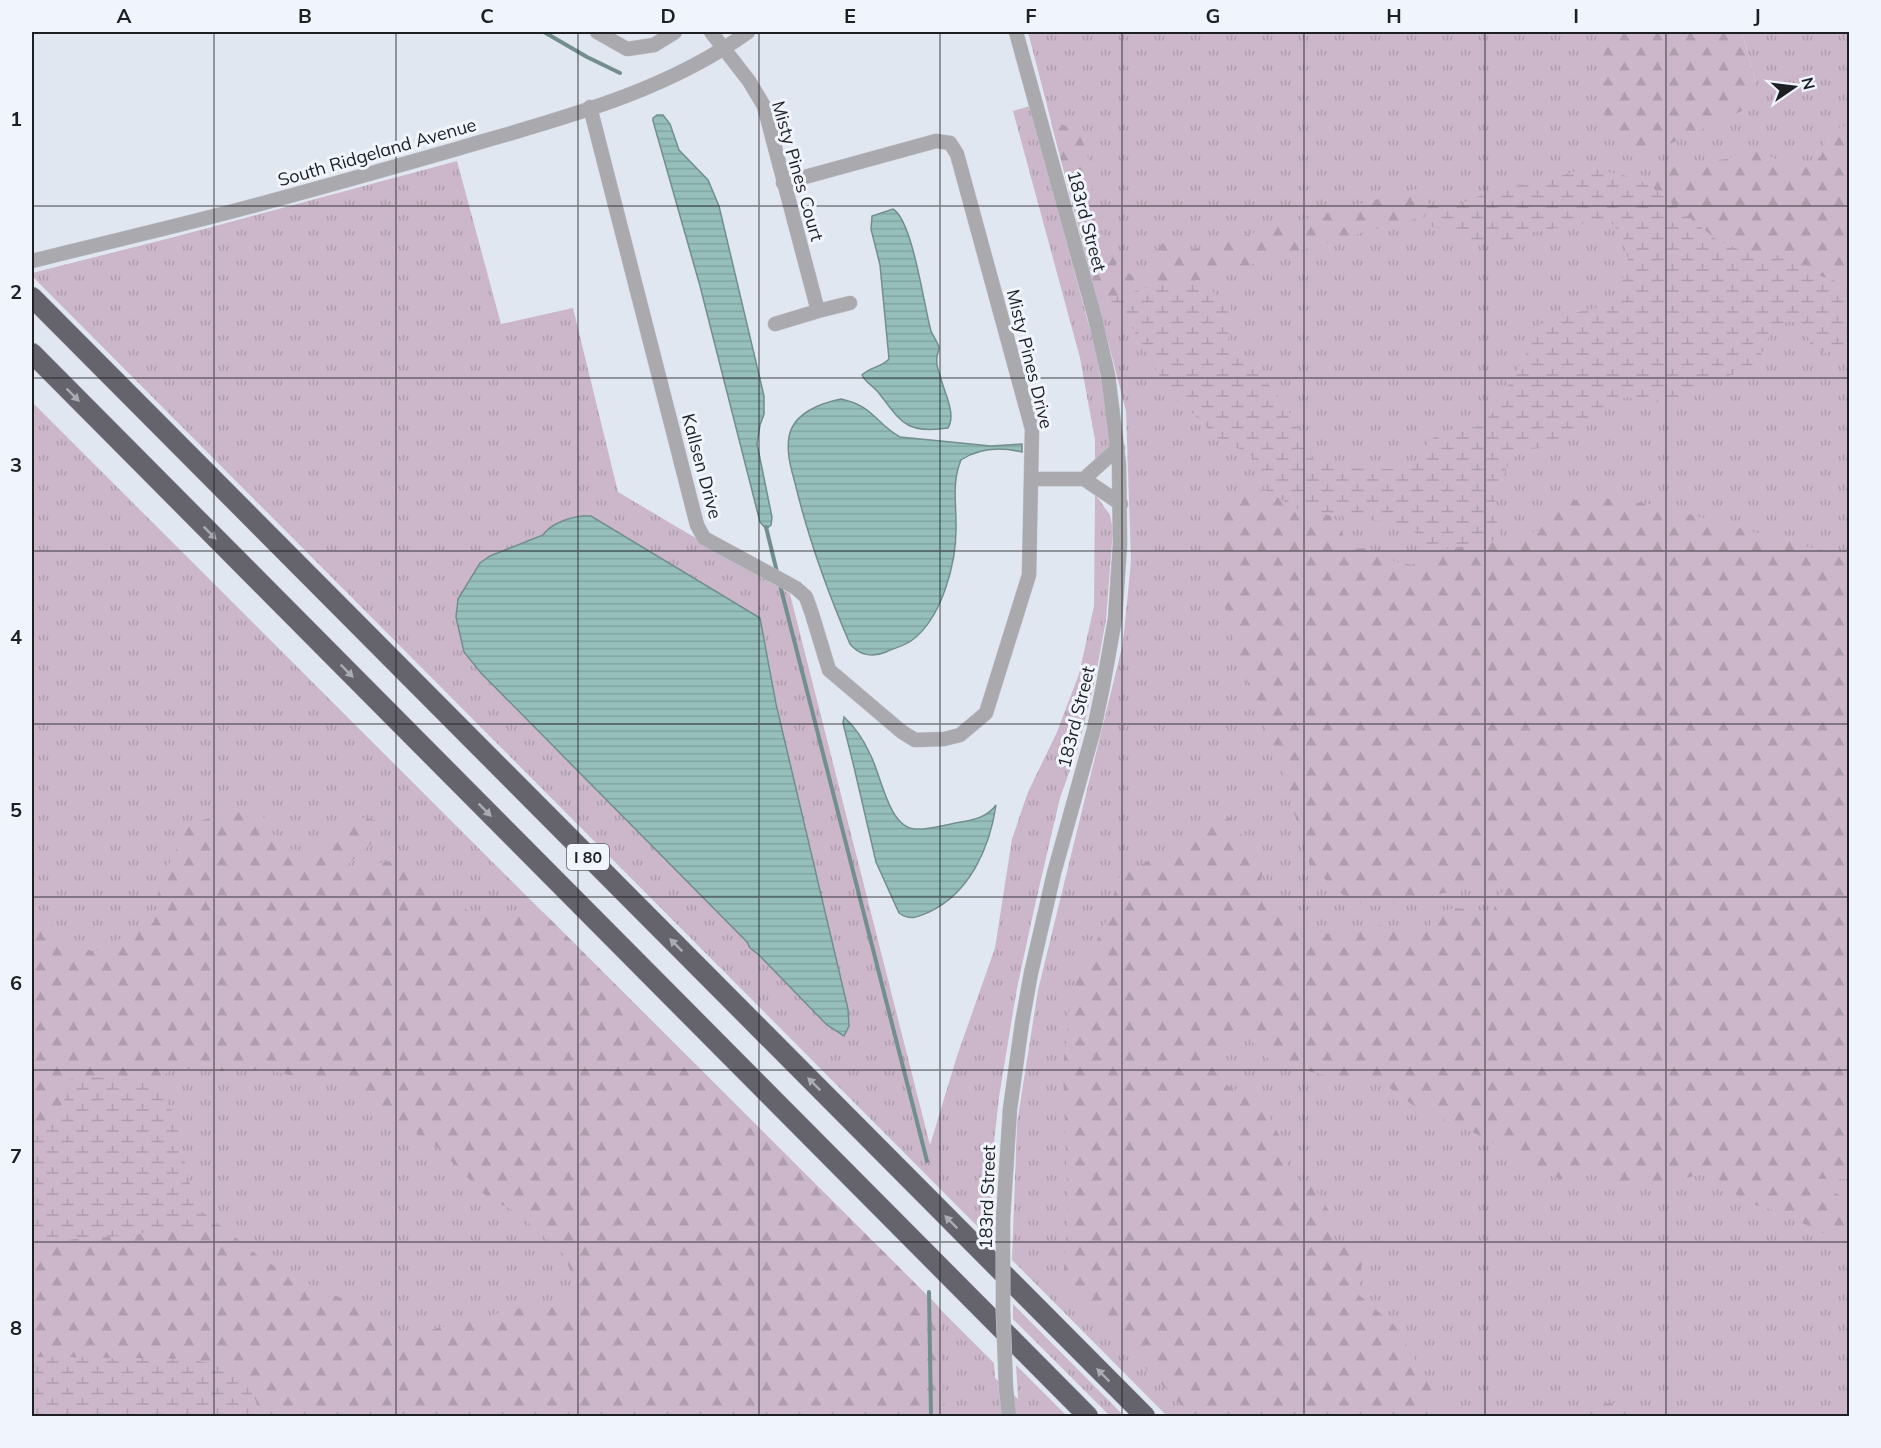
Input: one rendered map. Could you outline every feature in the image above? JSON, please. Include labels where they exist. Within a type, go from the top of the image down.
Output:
[{"type":"highway","name":"I 80","points":[[32,297],[1145,1416]]},
{"type":"highway","name":"I 80","points":[[32,353],[1088,1416]]},
{"type":"street","points":[[597,32],[627,49],[654,45],[675,32]]},
{"type":"street","name":"Misty Pines Court","points":[[711,32],[749,81],[764,106],[818,311]]},
{"type":"street","name":"South Ridgeland Avenue","points":[[32,261],[259,205],[525,129],[639,91],[672,77],[723,50],[748,32]]},
{"type":"street","name":"183rd Street","points":[[1009,1416],[1003,1310],[1003,1219],[1010,1109],[1022,1023],[1040,931],[1094,729],[1110,649],[1119,581],[1121,504],[1118,448],[1108,375],[1095,318],[1016,32]]},
{"type":"street","name":"Kallsen Drive","points":[[590,107],[698,525],[704,538],[786,582],[806,597],[829,670],[902,732],[915,740]]},
{"type":"street","name":"Misty Pines Drive","points":[[783,183],[936,141],[950,143],[957,154],[1032,429],[1029,575],[986,713],[960,735],[944,739],[915,740]]},
{"type":"street","points":[[775,324],[850,303]]},
{"type":"street","points":[[1083,479],[1118,448]]},
{"type":"street","points":[[1031,479],[1083,479],[1121,504]]},
{"type":"green space","points":[[1028,32],[1728,32],[1756,83],[1742,32],[1849,32],[1849,1416],[1167,1416],[1012,1260],[1017,1123],[1038,990],[1123,643],[1131,561],[1126,411]]},
{"type":"green space","points":[[1607,32],[1742,32],[1756,83],[1748,108],[1663,147],[1629,157],[1609,128],[1604,113],[1601,82]]},
{"type":"green space","points":[[1030,106],[1096,352],[1110,430],[1109,448],[1095,461],[1095,440],[1080,358],[1013,111]]},
{"type":"green space","points":[[1051,122],[1072,129],[1083,141],[1091,178],[1095,227],[1119,250],[1115,269],[1131,274],[1153,264],[1157,249],[1167,239],[1187,251],[1415,189],[1424,195],[1428,204],[1425,217],[1399,222],[1184,284],[1171,281],[1098,301]]},
{"type":"green space","points":[[1849,124],[1849,283],[1838,282],[1797,268],[1781,255],[1750,254],[1716,240],[1652,187],[1653,173],[1678,164],[1727,159],[1751,147],[1801,168],[1821,156],[1827,132]]},
{"type":"green space","points":[[457,161],[501,324],[573,308],[618,492],[790,594],[930,1145],[957,1056],[995,948],[1012,839],[1028,792],[1057,732],[1079,674],[1094,606],[1095,494],[1110,515],[1113,530],[1106,620],[1094,685],[1078,748],[1060,798],[1035,905],[1017,988],[999,1097],[993,1152],[991,1240],[32,276],[32,273]]},
{"type":"green space","points":[[1587,167],[1635,178],[1652,187],[1717,240],[1750,254],[1781,255],[1797,268],[1838,282],[1849,283],[1849,337],[1845,348],[1825,353],[1810,344],[1802,323],[1787,321],[1769,336],[1759,360],[1741,372],[1710,381],[1682,400],[1650,403],[1626,397],[1593,412],[1577,431],[1550,447],[1531,449],[1510,459],[1494,504],[1500,540],[1431,551],[1411,528],[1379,520],[1357,520],[1295,508],[1264,489],[1262,472],[1246,451],[1224,444],[1171,396],[1129,322],[1108,299],[1171,281],[1184,284],[1199,280],[1231,307],[1227,349],[1254,369],[1273,389],[1303,435],[1314,460],[1354,468],[1391,469],[1425,460],[1428,441],[1447,430],[1476,427],[1492,414],[1528,350],[1530,332],[1547,319],[1601,307],[1620,290],[1628,259],[1622,234],[1607,219],[1534,232],[1498,244],[1467,241],[1452,229],[1432,227],[1425,217],[1428,204],[1456,205],[1492,191],[1554,178]]},
{"type":"green space","points":[[32,402],[994,1363],[995,1378],[1018,1399],[1016,1365],[1067,1416],[32,1416]]},
{"type":"green space","points":[[1264,489],[1295,508],[1333,516],[1342,529],[1346,549],[1369,548],[1394,561],[1412,565],[1431,551],[1487,543],[1537,531],[1552,514],[1558,501],[1602,498],[1656,505],[1849,558],[1849,1179],[1812,1179],[1849,1201],[1849,1246],[1780,1212],[1745,1202],[1710,1172],[1648,1188],[1575,1165],[1561,1180],[1465,1128],[1418,1109],[1380,1081],[1332,1077],[1272,1062],[1243,1032],[1220,1057],[1217,1079],[1263,1106],[1285,1146],[1289,1183],[1314,1187],[1333,1218],[1333,1242],[1363,1251],[1359,1295],[1395,1326],[1439,1400],[1434,1416],[1192,1416],[1063,1283],[1068,1216],[1063,1068],[1069,1013],[1080,964],[1103,931],[1119,877],[1230,817],[1248,844],[1265,859],[1260,887],[1291,917],[1323,934],[1380,925],[1407,931],[1430,930],[1430,914],[1455,908],[1493,912],[1499,894],[1515,884],[1491,884],[1377,906],[1350,901],[1310,866],[1275,749],[1237,654],[1220,590],[1218,545],[1223,513],[1245,495]]},
{"type":"green space","points":[[260,808],[268,829],[289,849],[314,853],[331,837],[364,818],[379,821],[381,835],[344,868],[390,861],[427,872],[451,901],[475,914],[507,918],[543,912],[939,1307],[945,1416],[262,1416],[246,1379],[222,1366],[190,1359],[32,1357],[32,1242],[134,1235],[168,1228],[196,1230],[224,1228],[263,1260],[315,1287],[372,1311],[388,1330],[418,1333],[554,1300],[580,1306],[565,1256],[517,1212],[488,1198],[431,1141],[397,1123],[365,1110],[347,1085],[329,1075],[306,1079],[268,1070],[191,1069],[172,1070],[153,1081],[93,1077],[70,1079],[66,1096],[55,1120],[39,1125],[32,1123],[32,917],[47,918],[66,941],[94,952],[154,922],[159,888],[190,824],[223,814]]},
{"type":"green space","points":[[93,1077],[153,1081],[176,1117],[188,1177],[198,1209],[224,1228],[196,1230],[168,1228],[134,1235],[32,1242],[32,1123],[39,1125],[55,1119],[66,1096],[69,1079]]},
{"type":"green space","points":[[1013,1304],[1124,1416],[1110,1416],[1013,1319]]},
{"type":"green space","points":[[32,1357],[190,1359],[222,1366],[246,1379],[262,1416],[32,1416]]},
{"type":"green space","points":[[1611,1403],[1629,1408],[1633,1416],[1565,1416],[1590,1406]]},
{"type":"shaded area","points":[[657,115],[663,115],[670,124],[679,150],[708,180],[719,206],[764,396],[764,414],[757,444],[772,517],[771,525],[766,529],[760,522],[700,286],[653,121]]},
{"type":"shaded area","points":[[893,209],[900,217],[912,247],[931,331],[939,349],[937,366],[951,416],[948,428],[923,429],[906,424],[862,375],[889,359],[880,265],[871,229],[872,216]]},
{"type":"shaded area","points":[[841,399],[868,410],[900,437],[991,446],[1022,444],[1022,452],[1006,449],[990,450],[975,453],[961,460],[955,484],[954,554],[940,603],[932,618],[911,641],[876,655],[862,653],[850,644],[813,547],[789,456],[789,437],[802,415],[817,406]]},
{"type":"shaded area","points":[[591,516],[760,618],[776,704],[848,1009],[849,1026],[844,1036],[827,1025],[750,948],[747,942],[481,673],[464,652],[456,617],[458,599],[480,563],[490,556],[543,535],[561,522]]},
{"type":"shaded area","points":[[844,717],[865,744],[892,810],[906,826],[924,829],[970,820],[982,817],[996,805],[989,837],[976,867],[956,893],[929,912],[910,918],[899,913],[876,862],[843,723]]},
{"type":"waterway","points":[[544,32],[620,73]]},
{"type":"waterway","points":[[766,527],[777,572]]},
{"type":"waterway","points":[[780,585],[927,1161]]},
{"type":"waterway","points":[[929,1292],[931,1416]]}]
